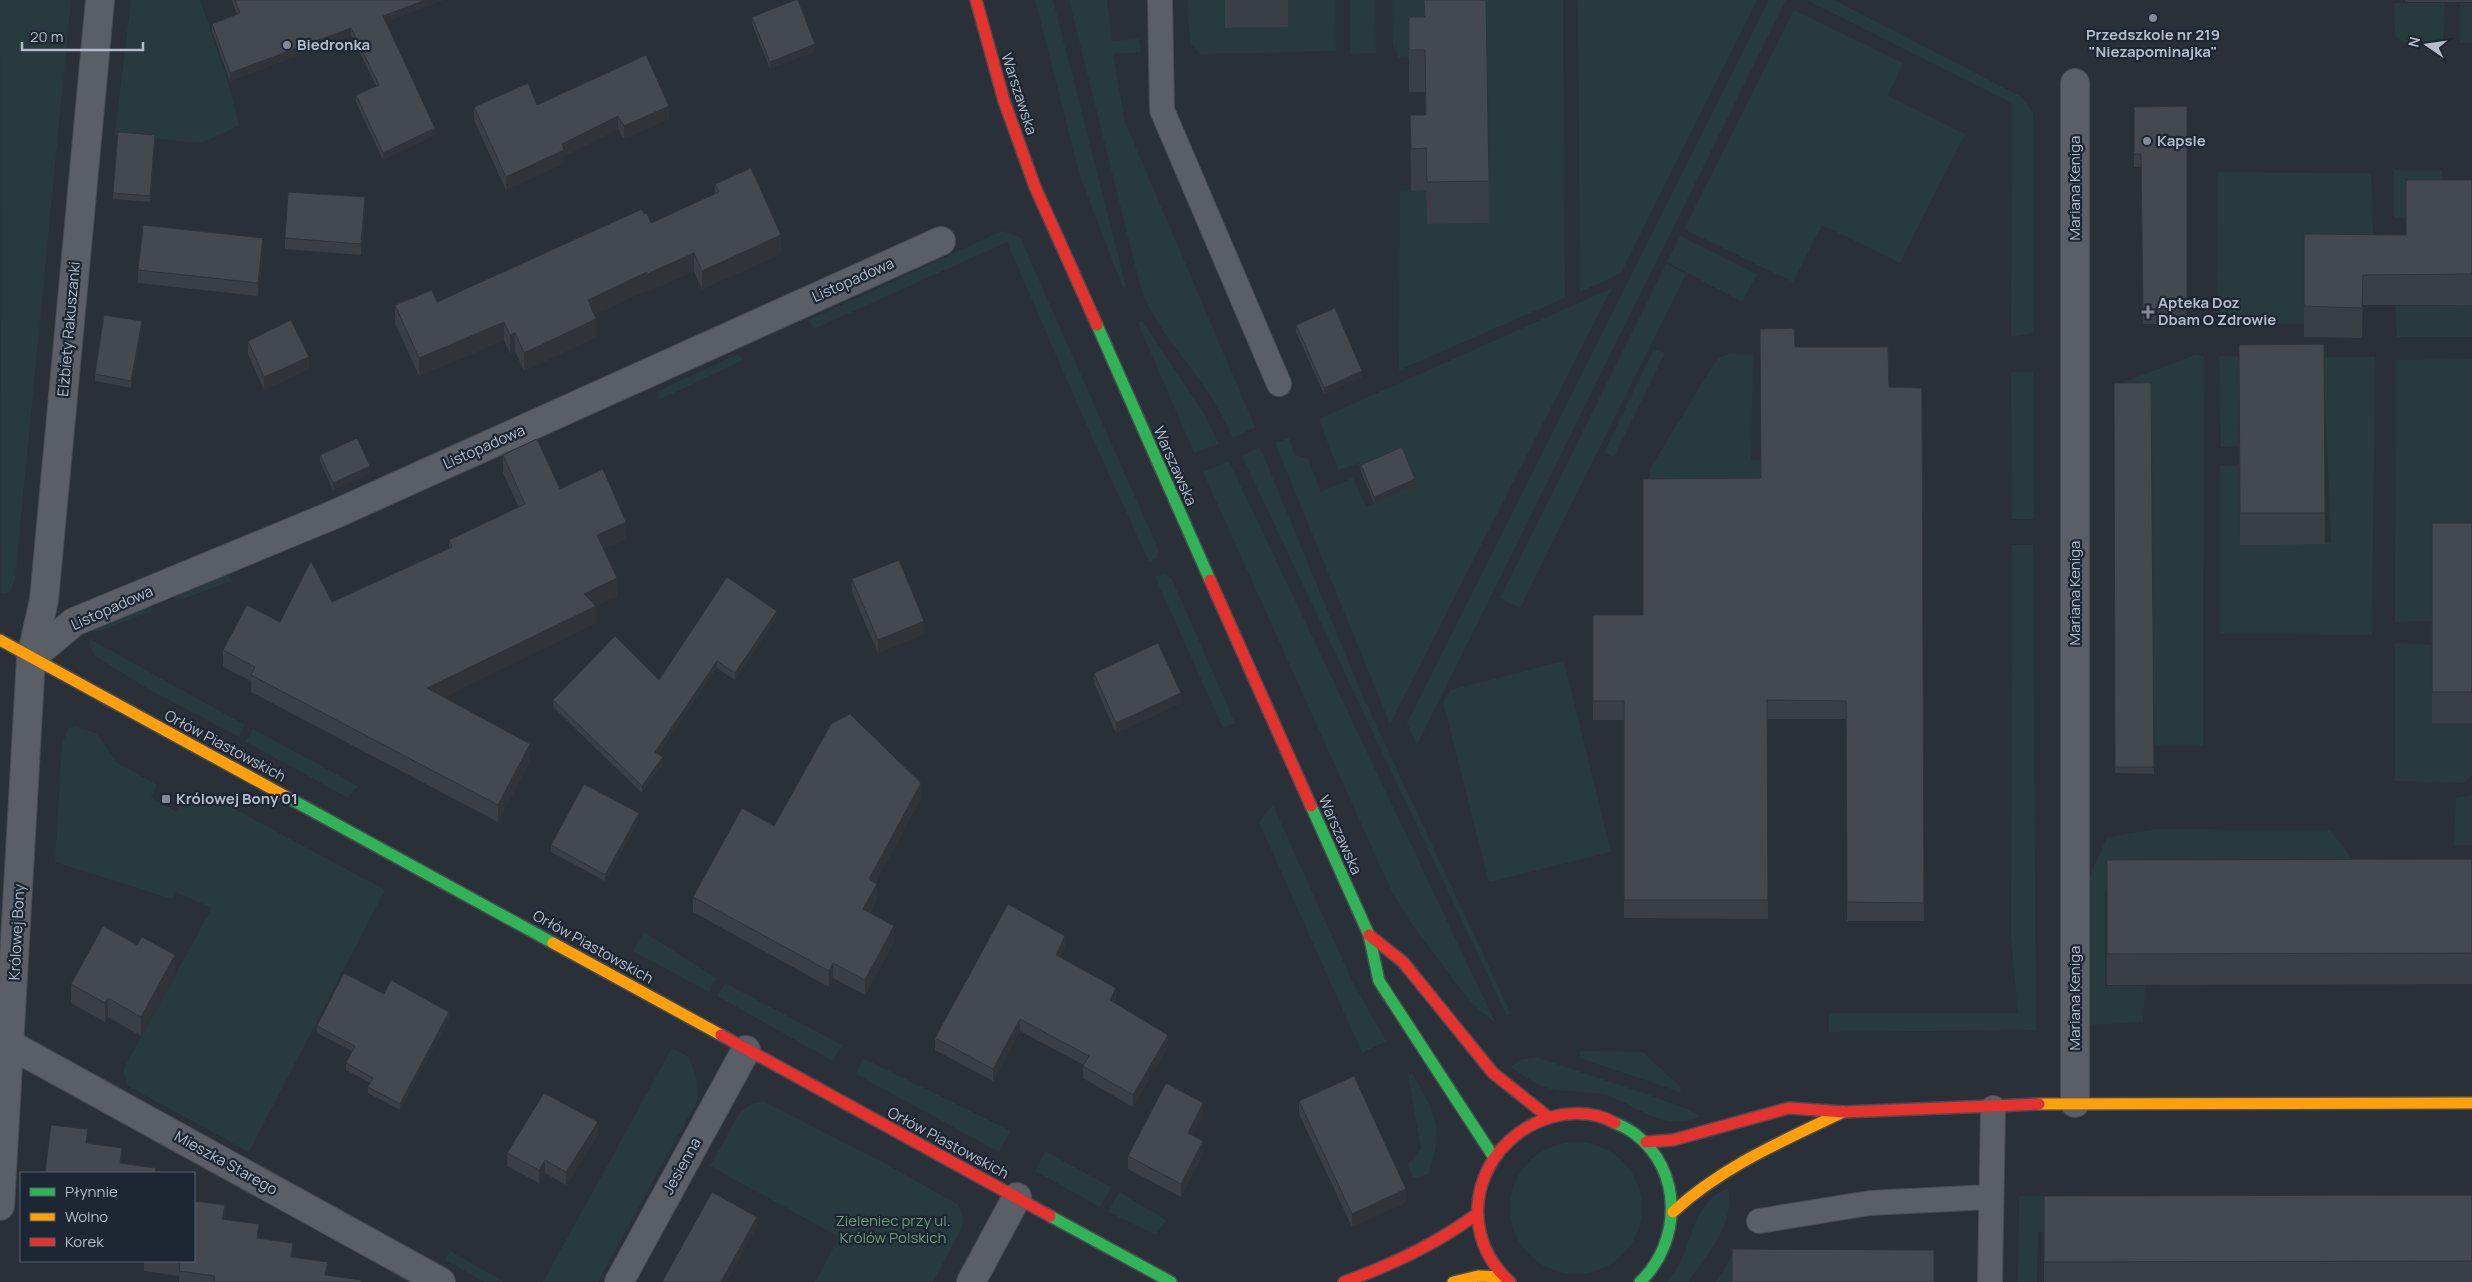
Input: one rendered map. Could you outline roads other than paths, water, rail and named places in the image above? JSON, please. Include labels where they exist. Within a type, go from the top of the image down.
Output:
[{"type":"street","name":"Elżbiety Rakuszanki","points":[[31,658],[44,600],[100,0]]},
{"type":"street","name":"Warszawska","points":[[976,0],[1004,101],[1035,187],[1369,935],[1379,982],[1460,1102],[1493,1156]]},
{"type":"street","name":"Mariana Keniga","points":[[2075,1104],[2076,83]]},
{"type":"street","name":"Listopadowa","points":[[31,658],[74,622],[333,515],[941,241]]},
{"type":"street","name":"Orłów Piastowskich","points":[[0,640],[1171,1282]]},
{"type":"street","name":"Królowej Bony","points":[[0,1206],[11,1045],[31,658]]},
{"type":"street","name":"Warszawska","points":[[1369,935],[1403,962],[1493,1073],[1547,1116]]},
{"type":"street","name":"Mieszka Starego","points":[[11,1045],[442,1282]]},
{"type":"street","name":"Jesienna","points":[[619,1282],[746,1050]]},
{"type":"street","points":[[1646,1142],[1673,1140],[1789,1108],[1844,1112],[2075,1104],[2472,1103]]},
{"type":"street","points":[[1507,1280],[1490,1258],[1481,1237],[1477,1214],[1478,1194],[1483,1175],[1493,1156],[1516,1132],[1547,1116],[1573,1112],[1600,1115],[1625,1126],[1646,1142],[1661,1163],[1670,1187],[1673,1212],[1668,1237],[1658,1260],[1640,1282]]},
{"type":"street","points":[[1673,1212],[1693,1192],[1726,1170],[1844,1112]]},
{"type":"street","points":[[971,1282],[1017,1197]]},
{"type":"street","points":[[1344,1282],[1425,1246],[1461,1227],[1477,1214]]},
{"type":"street","points":[[1453,1282],[1478,1276],[1507,1280]]},
{"type":"lane","points":[[1160,0],[1162,110],[1279,384]]},
{"type":"lane","points":[[1990,1282],[1993,1108]]},
{"type":"lane","points":[[1759,1221],[1870,1203],[1990,1197]]},
{"type":"place","name":"Przedszkole nr 219 \"Niezapominajka\"","points":[[2153,18]]},
{"type":"place","name":"Biedronka","points":[[287,45]]},
{"type":"place","name":"Kapsle","points":[[2147,141]]},
{"type":"place","name":"Apteka Doz Dbam O Zdrowie","points":[[2148,312]]},
{"type":"place","name":"Królowej Bony 01","points":[[166,799]]},
{"type":"park label","name":"Zieleniec przy ul. Królów Polskich","points":[[893,1230]]}]
